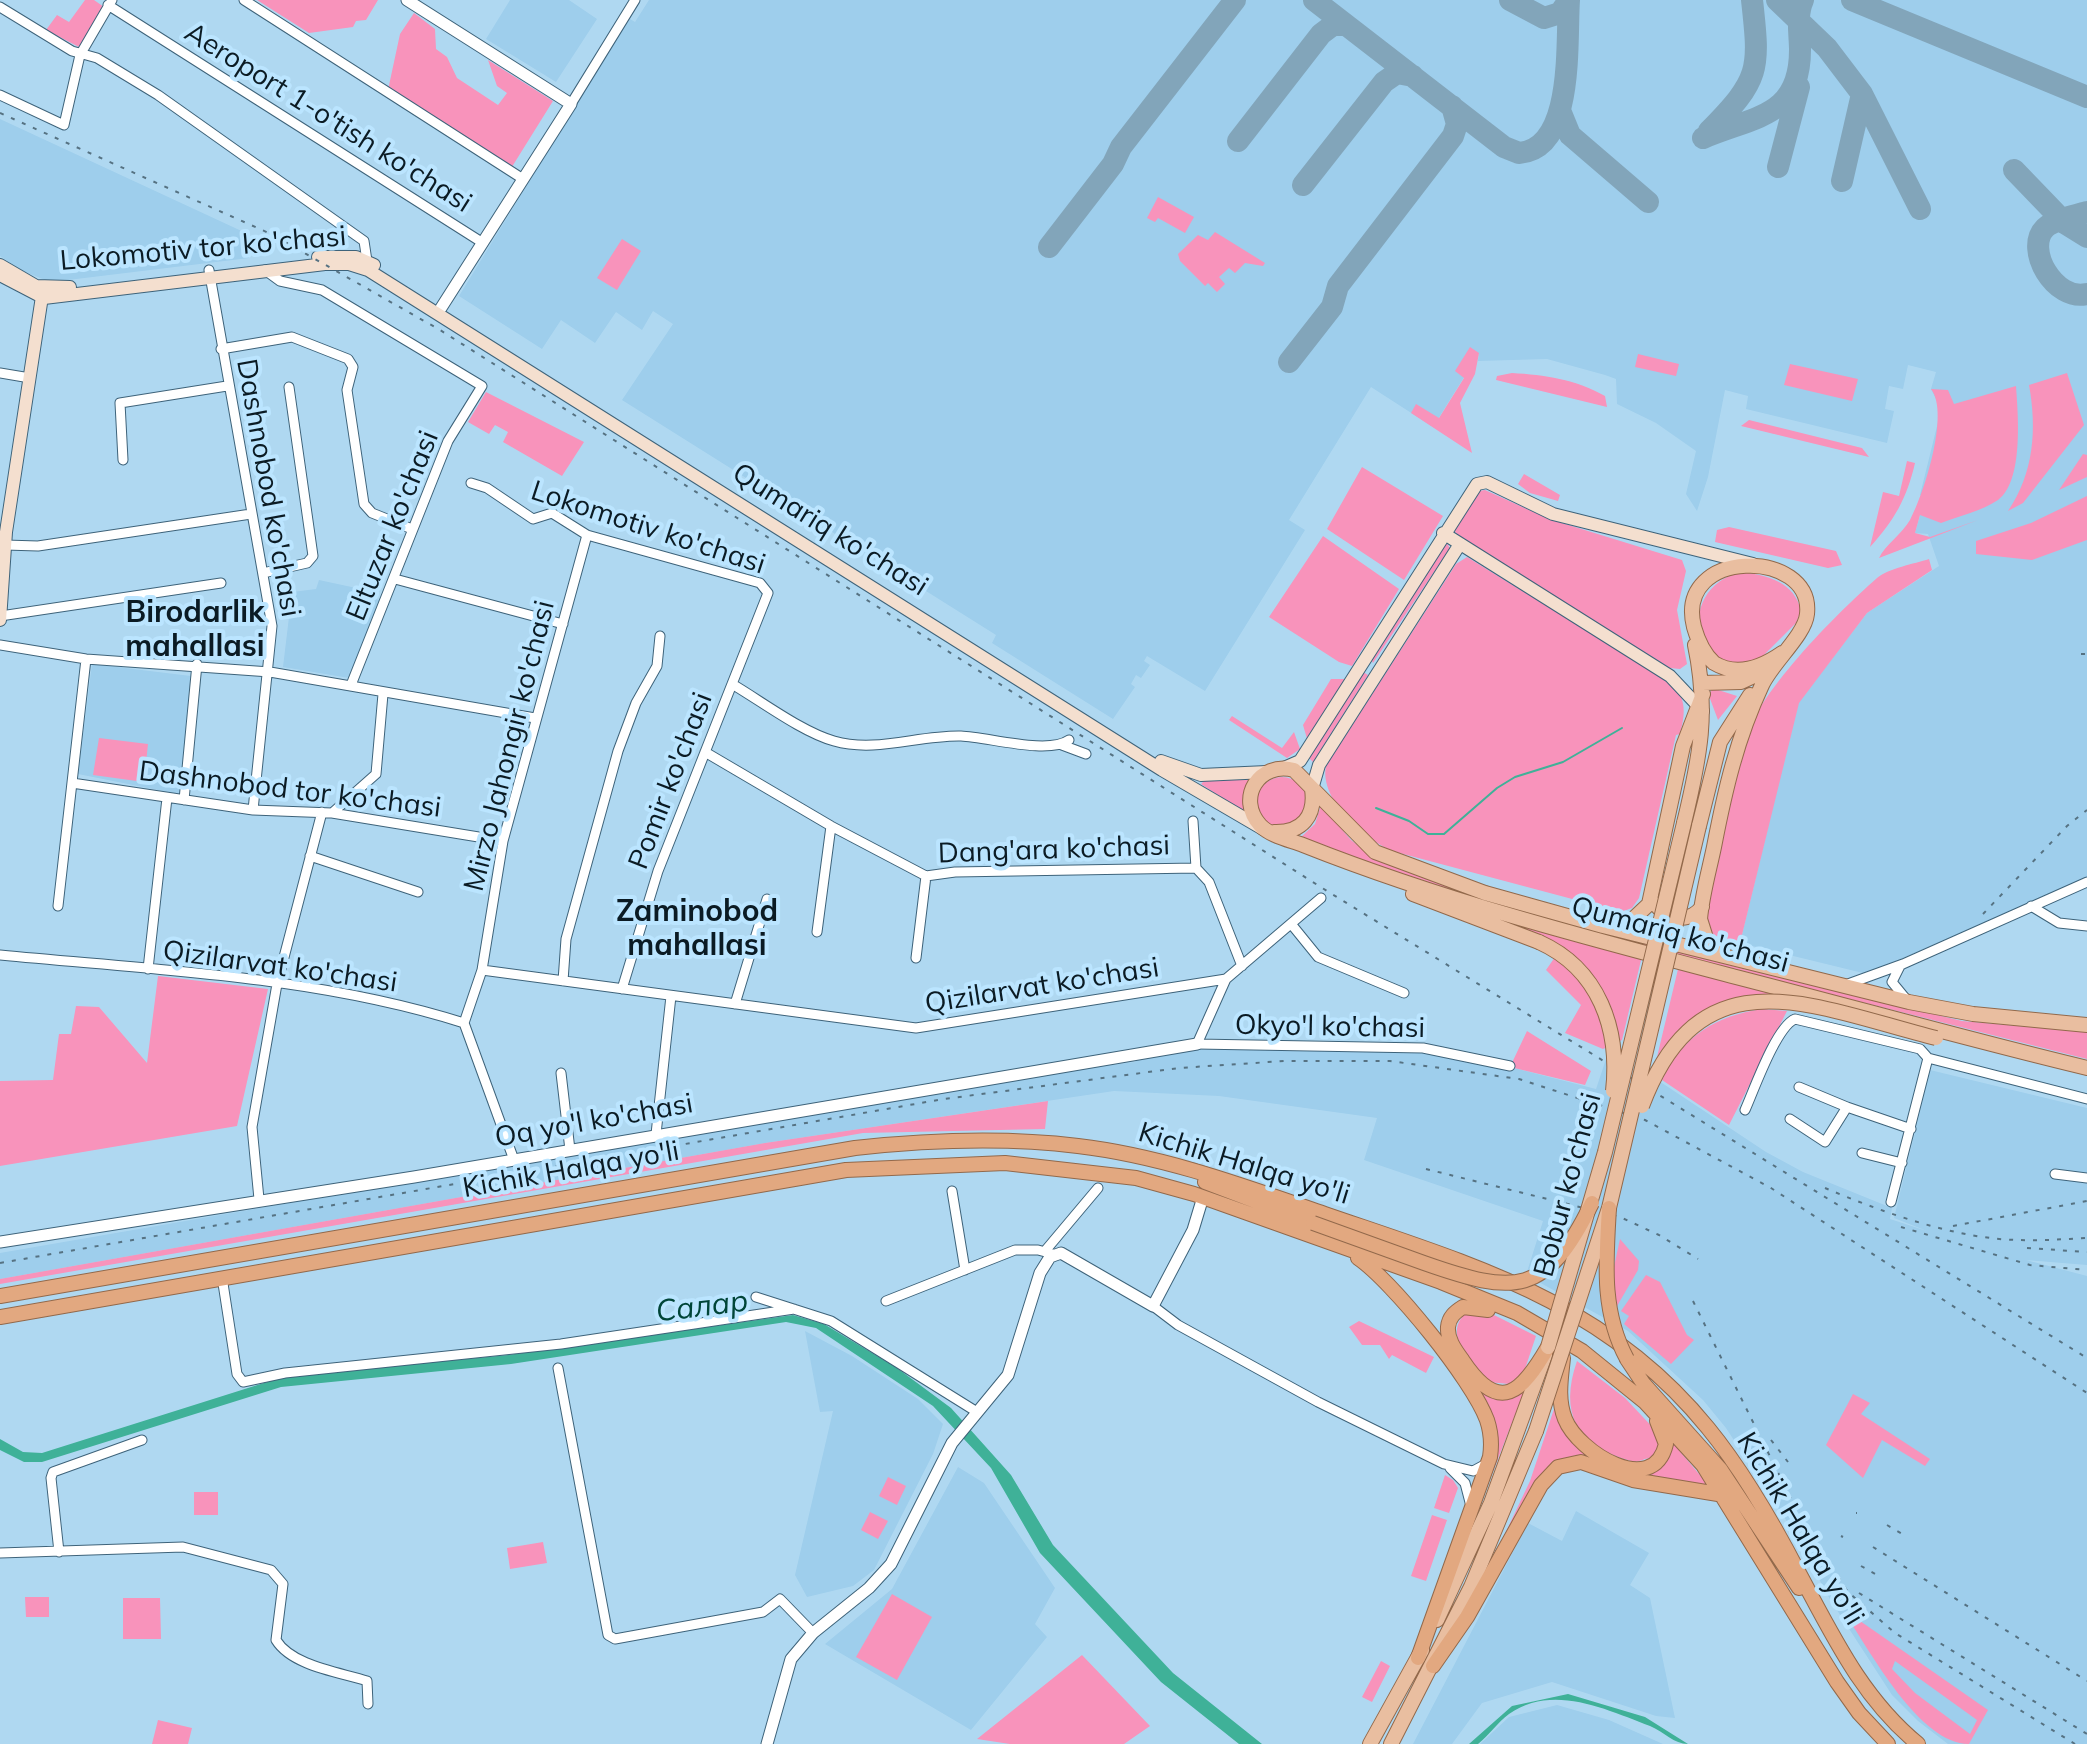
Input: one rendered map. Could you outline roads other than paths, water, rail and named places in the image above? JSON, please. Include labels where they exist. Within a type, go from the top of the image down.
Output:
[{"type":"highway","name":"Kichik Halqa yo'li","points":[[0,1296],[855,1148],[929,1142],[1050,1144],[1113,1151],[1170,1165],[1340,1246],[1504,1308],[1625,1385],[1670,1428],[1724,1495],[1808,1638],[1859,1713],[1888,1744]]},
{"type":"highway","name":"Kichik Halqa yo'li","points":[[0,1317],[872,1167],[970,1162],[1039,1165],[1207,1185],[1518,1283],[1578,1314],[1620,1343],[1674,1390],[1721,1444],[1772,1524],[1873,1702],[1918,1744]]},
{"type":"highway","points":[[1207,1185],[1472,1280],[1501,1285],[1530,1278],[1553,1263],[1577,1234],[1592,1203]]},
{"type":"highway","points":[[1609,1208],[1606,1294],[1622,1351],[1643,1383],[1721,1470],[1827,1625]]},
{"type":"highway","points":[[1340,1246],[1394,1288],[1477,1400],[1489,1426],[1490,1457],[1418,1658]]},
{"type":"highway","points":[[1478,1306],[1552,1341],[1522,1386],[1509,1392],[1496,1393],[1477,1381],[1451,1343],[1449,1321],[1463,1307],[1478,1306]]},
{"type":"highway","points":[[1563,1352],[1560,1402],[1572,1433],[1592,1451],[1626,1468],[1646,1469],[1663,1455],[1665,1436],[1625,1385]]},
{"type":"highway","points":[[1433,1666],[1467,1617],[1541,1485],[1558,1467],[1585,1463],[1633,1480],[1724,1495]]},
{"type":"highway","points":[[1859,1713],[1873,1702]]},
{"type":"main road","name":"Lokomotiv tor ko'chasi","points":[[41,294],[338,255],[367,265]]},
{"type":"main road","points":[[0,265],[41,294]]},
{"type":"main road","name":"Lokomotiv tor ko'chasi","points":[[210,273],[367,265]]},
{"type":"main road","name":"Qumariq ko'chasi","points":[[367,265],[1164,763],[1201,775],[1267,772],[1284,768],[1299,773],[1361,841],[1387,858],[1485,893],[1603,926],[1909,1002],[1973,1014],[2087,1025]]},
{"type":"main road","points":[[0,275],[41,294]]},
{"type":"main road","points":[[0,618],[4,536],[41,294]]},
{"type":"main road","name":"Qumariq ko'chasi","points":[[439,310],[1162,770],[1266,831],[1340,860],[1609,944],[2087,1068]]},
{"type":"main road","points":[[0,517],[27,378]]},
{"type":"main road","points":[[1284,768],[1300,761],[1473,486],[1485,482],[1553,514],[1762,566],[1793,581],[1807,604],[1805,624],[1769,669],[1731,760],[1701,925],[1715,949],[1729,957]]},
{"type":"main road","points":[[1443,533],[1701,698]]},
{"type":"main road","points":[[1267,772],[1254,783],[1249,796],[1252,813],[1266,831],[1285,832],[1301,826],[1312,811],[1312,789],[1319,765],[1460,544]]},
{"type":"main road","points":[[1762,566],[1734,566],[1714,575],[1697,594],[1691,609],[1702,648],[1721,667],[1755,667],[1782,653]]},
{"type":"main road","name":"Bobur ko'chasi","points":[[1391,1744],[1433,1666],[1495,1536],[1536,1431],[1609,1208],[1692,824],[1701,750],[1701,698],[1691,609]]},
{"type":"main road","points":[[1361,663],[1378,674]]},
{"type":"main road","points":[[1603,926],[1632,920],[1644,910],[1652,896],[1683,746],[1701,698],[1769,669]]},
{"type":"main road","name":"Bobur ko'chasi","points":[[1370,1744],[1418,1658],[1481,1529],[1521,1425],[1552,1341],[1592,1203],[1692,824],[1723,736],[1769,669]]},
{"type":"main road","points":[[1670,676],[1701,698]]},
{"type":"main road","points":[[1340,860],[1407,892],[1544,945],[1569,960],[1588,980],[1607,1014],[1614,1047],[1614,1087],[1605,1152]]},
{"type":"main road","points":[[1652,896],[1660,910],[1673,917],[1694,916],[1702,907]]},
{"type":"main road","points":[[1622,1158],[1652,1080],[1666,1054],[1693,1025],[1723,1009],[1752,1001],[1781,1000],[1936,1038],[2062,1062]]},
{"type":"street","points":[[244,0],[523,179]]},
{"type":"street","points":[[407,0],[571,104]]},
{"type":"street","points":[[439,310],[635,0]]},
{"type":"street","points":[[0,95],[64,125],[80,55],[110,3]]},
{"type":"street","name":"Aeroport 1-o'tish ko'chasi","points":[[110,3],[483,243]]},
{"type":"street","points":[[0,7],[80,55],[97,58],[158,95],[298,192],[364,241],[367,265]]},
{"type":"street","name":"Eltuzar ko'chasi","points":[[265,270],[280,281],[322,290],[482,386],[448,441],[351,685]]},
{"type":"street","name":"Dashnobod ko'chasi","points":[[210,273],[227,386],[272,626],[270,672],[253,810]]},
{"type":"street","points":[[221,349],[292,337],[348,359],[353,367],[347,390],[364,504],[372,513],[412,529]]},
{"type":"street","points":[[0,373],[27,378]]},
{"type":"street","points":[[123,460],[120,403],[227,386]]},
{"type":"street","points":[[263,573],[307,563],[313,556],[289,387]]},
{"type":"street","name":"Lokomotiv ko'chasi","points":[[471,483],[487,488],[533,519],[552,513],[587,535],[756,581],[768,593]]},
{"type":"street","points":[[4,536],[38,546],[251,514]]},
{"type":"street","name":"Mirzo Jahongir ko'chasi","points":[[482,970],[503,841],[587,535]]},
{"type":"street","points":[[395,579],[563,624]]},
{"type":"street","points":[[0,618],[221,583]]},
{"type":"street","name":"Pomir ko'chasi","points":[[622,989],[658,871],[768,593]]},
{"type":"street","points":[[563,981],[566,939],[618,751],[636,703],[657,666],[660,636]]},
{"type":"street","points":[[0,645],[86,659],[197,664],[270,672],[535,718]]},
{"type":"street","points":[[58,906],[86,659]]},
{"type":"street","points":[[184,800],[197,664]]},
{"type":"street","points":[[732,684],[830,740],[856,746],[960,736],[1066,743],[1086,754]]},
{"type":"street","points":[[259,1199],[252,1127],[277,984],[310,856],[327,813],[376,774],[383,694]]},
{"type":"street","name":"Dang'ara ko'chasi","points":[[705,752],[831,826],[926,876],[955,872],[1196,868]]},
{"type":"street","name":"Dashnobod tor ko'chasi","points":[[72,783],[253,810],[327,813],[503,841]]},
{"type":"street","points":[[148,969],[167,798]]},
{"type":"street","name":"Dang'ara ko'chasi","points":[[1193,821],[1196,868],[1209,882],[1242,966]]},
{"type":"street","points":[[817,932],[831,826]]},
{"type":"street","points":[[310,856],[418,892]]},
{"type":"street","points":[[916,958],[926,876]]},
{"type":"street","points":[[1843,985],[1903,964],[2087,882]]},
{"type":"street","points":[[1197,1044],[1226,979],[1321,898]]},
{"type":"street","points":[[735,1004],[767,899]]},
{"type":"street","points":[[2031,906],[2059,923],[2087,926]]},
{"type":"street","points":[[1292,925],[1318,957],[1404,993]]},
{"type":"street","name":"Qizilarvat ko'chasi","points":[[0,955],[306,987],[429,1012],[464,1023]]},
{"type":"street","points":[[1903,964],[1894,972],[1892,982],[1909,1002]]},
{"type":"street","points":[[482,970],[464,1023],[514,1160]]},
{"type":"street","name":"Qizilarvat ko'chasi","points":[[482,970],[916,1028],[1226,979]]},
{"type":"street","points":[[656,1134],[671,996]]},
{"type":"street","points":[[1745,1110],[1770,1054],[1792,1020],[1898,1042],[1920,1049],[1928,1058],[2087,1099]]},
{"type":"street","name":"Okyo'l ko'chasi","points":[[1197,1044],[1423,1048],[1510,1066]]},
{"type":"street","name":"Oq yo'l ko'chasi","points":[[0,1242],[514,1160],[1197,1044]]},
{"type":"street","points":[[1891,1202],[1928,1058]]},
{"type":"street","points":[[561,1073],[570,1150]]},
{"type":"street","points":[[1799,1087],[1911,1129]]},
{"type":"street","points":[[1790,1119],[1825,1142],[1847,1107]]},
{"type":"street","points":[[1862,1153],[1902,1163]]},
{"type":"street","points":[[2055,1174],[2087,1178]]},
{"type":"street","points":[[1153,1306],[1193,1230],[1207,1185]]},
{"type":"street","points":[[767,1744],[788,1665],[813,1633],[869,1588],[891,1564],[955,1439],[993,1397],[1015,1361],[1040,1273],[1049,1254],[1098,1188]]},
{"type":"street","points":[[952,1191],[965,1270]]},
{"type":"street","points":[[886,1301],[1015,1250],[1061,1253],[1153,1306],[1178,1325],[1318,1402],[1444,1464],[1463,1479],[1471,1511]]},
{"type":"street","points":[[222,1277],[237,1374],[243,1382],[285,1373],[561,1344],[794,1309]]},
{"type":"street","points":[[756,1297],[831,1321],[973,1416]]},
{"type":"street","points":[[558,1368],[608,1635],[615,1639],[763,1612],[780,1599],[813,1633]]},
{"type":"street","points":[[59,1552],[51,1478],[53,1472],[142,1440]]},
{"type":"street","points":[[1444,1464],[1473,1471],[1482,1467],[1490,1457]]},
{"type":"street","points":[[0,1553],[183,1547],[271,1570],[283,1584],[276,1640],[280,1647],[290,1656],[367,1681],[368,1704]]},
{"type":"waterway","points":[[1376,808],[1409,821],[1428,834],[1444,834],[1497,788],[1515,777],[1563,762],[1622,728]]},
{"type":"railway","points":[[0,113],[271,234],[440,330],[1327,891],[2087,1358]]},
{"type":"railway","points":[[2081,654],[2087,654]]},
{"type":"railway","points":[[1983,914],[2067,826],[2087,810]]},
{"type":"railway","points":[[0,1263],[944,1099],[1179,1068],[1284,1061],[1390,1061],[1519,1079],[1645,1120],[1771,1188],[2087,1393]]},
{"type":"railway","points":[[1426,1169],[1620,1217],[1659,1235],[1698,1259]]},
{"type":"railway","points":[[1825,1188],[1895,1215],[1970,1235],[2027,1240],[2087,1238]]},
{"type":"railway","points":[[1953,1226],[2087,1201]]},
{"type":"railway","points":[[1901,1227],[2030,1265],[2087,1270]]},
{"type":"railway","points":[[2027,1248],[2087,1252]]},
{"type":"railway","points":[[1693,1301],[1804,1525],[1848,1592],[1895,1633],[2075,1744]]},
{"type":"railway","points":[[1771,1440],[1788,1462]]},
{"type":"railway","points":[[1887,1525],[1904,1535]]},
{"type":"railway","points":[[1873,1547],[2087,1681]]},
{"type":"railway","points":[[1861,1566],[1879,1576]]},
{"type":"railway","points":[[1859,1593],[2087,1734]]},
{"type":"district","name":"Birodarlik mahallasi","points":[[195,630]]},
{"type":"district","name":"Zaminobod mahallasi","points":[[697,929]]},
{"type":"water label","name":"Салар","points":[[702,1307]]}]
